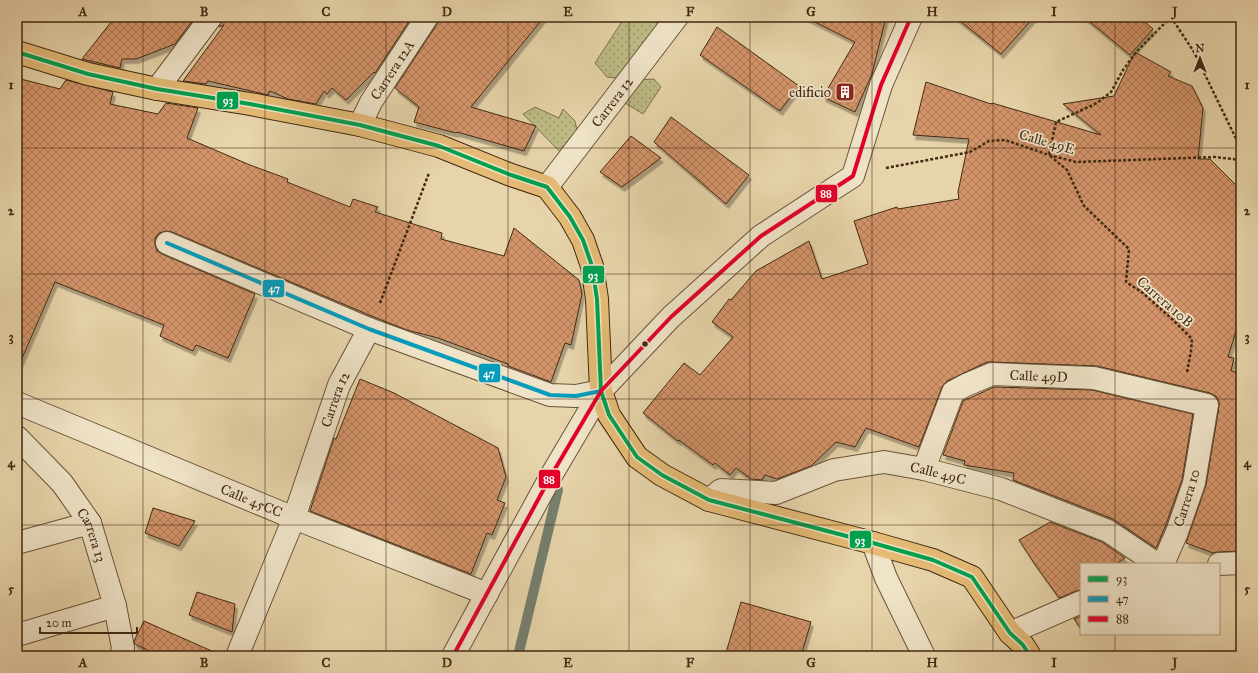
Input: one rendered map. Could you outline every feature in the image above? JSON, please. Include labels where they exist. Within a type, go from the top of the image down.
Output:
[{"type":"main road","points":[[17,52],[88,74],[157,89],[250,104],[360,125],[439,146],[511,175],[548,187],[570,217],[583,240],[592,266],[597,299],[601,392],[609,414],[637,457],[662,475],[709,500],[932,560],[972,577],[1010,633],[1023,645],[1030,656]]},
{"type":"street","points":[[157,89],[211,17]]},
{"type":"street","name":"Carrera 12A","points":[[360,125],[370,102],[427,17]]},
{"type":"street","name":"Carrera 12","points":[[548,187],[677,17]]},
{"type":"street","points":[[453,656],[552,474],[601,392],[671,317],[762,236],[853,176],[880,86],[911,17]]},
{"type":"street","points":[[167,242],[370,329],[550,395],[576,396],[601,392]]},
{"type":"street","name":"Carrera 12","points":[[237,656],[294,518],[339,385],[370,329]]},
{"type":"street","name":"Calle 49D","points":[[924,469],[953,392],[966,384],[992,374],[1094,378],[1207,405]]},
{"type":"street","name":"Calle 45CC","points":[[17,403],[294,518],[487,594]]},
{"type":"street","name":"Carrera 10","points":[[1163,563],[1194,483],[1207,405]]},
{"type":"street","name":"Carrera 13","points":[[21,446],[62,483],[90,523],[128,653]]},
{"type":"street","name":"Calle 49C","points":[[709,500],[721,490],[776,493],[834,470],[884,462],[924,469],[1001,489],[1108,531],[1156,563]]},
{"type":"street","points":[[17,543],[90,523]]},
{"type":"street","points":[[873,543],[886,578],[924,656]]},
{"type":"street","points":[[1220,564],[1241,563]]},
{"type":"street","points":[[1010,633],[1080,602]]},
{"type":"street","points":[[17,635],[115,606]]},
{"type":"path","points":[[1049,155],[1056,122],[1097,103],[1111,92],[1123,70],[1137,51],[1171,17],[1194,52],[1241,149]]},
{"type":"path","name":"Calle 49E","points":[[853,176],[876,170],[970,152],[989,141],[1006,140],[1049,155],[1076,162],[1215,157],[1241,160]]},
{"type":"path","points":[[370,329],[439,146]]},
{"type":"path","name":"Carrera 10B","points":[[1049,155],[1067,170],[1084,206],[1129,250],[1126,282],[1143,293],[1192,339],[1182,400]]},
{"type":"shaded area","points":[[627,17],[650,17],[656,20],[661,36],[630,79],[607,77],[595,63],[623,20]]},
{"type":"shaded area","points":[[654,79],[661,87],[643,114],[622,101],[639,80]]},
{"type":"shaded area","points":[[535,107],[559,118],[563,109],[575,121],[579,140],[566,158],[523,114]]},
{"type":"building","points":[[115,17],[195,17],[175,44],[136,59],[122,59],[120,68],[82,59]]},
{"type":"building","points":[[223,17],[412,17],[375,73],[374,72],[346,100],[332,88],[327,94],[324,91],[316,104],[288,99],[270,91],[268,95],[208,81],[206,84],[183,81],[224,25],[219,27]]},
{"type":"building","points":[[439,17],[544,17],[471,107],[536,126],[524,151],[457,132],[456,133],[414,122],[419,107],[395,88],[437,24]]},
{"type":"building","points":[[805,17],[886,17],[872,74],[855,112],[823,97],[855,42]]},
{"type":"building","points":[[955,17],[1034,17],[1001,54]]},
{"type":"building","points":[[1084,17],[1139,17],[1153,29],[1130,55]]},
{"type":"building","points":[[717,27],[799,86],[780,111],[700,55]]},
{"type":"building","points":[[1135,52],[1171,72],[1168,76],[1192,86],[1203,108],[1198,159],[1210,159],[1241,190],[1241,315],[1228,357],[1234,358],[1231,371],[1241,374],[1241,551],[1213,553],[1186,543],[1206,485],[1219,407],[1219,401],[1216,396],[1210,393],[1097,366],[987,362],[947,381],[942,387],[919,447],[866,428],[855,447],[836,442],[811,466],[777,479],[765,475],[762,480],[751,479],[736,468],[730,475],[715,463],[713,465],[679,440],[678,441],[643,413],[684,363],[700,375],[733,337],[712,322],[729,299],[731,300],[756,271],[809,241],[822,279],[868,264],[854,221],[897,207],[898,209],[959,199],[958,192],[969,139],[913,135],[926,82],[991,104],[992,103],[1101,135],[1063,104],[1114,96]]},
{"type":"building","points":[[17,78],[60,89],[66,80],[113,92],[110,104],[158,114],[166,103],[198,108],[187,138],[250,165],[288,179],[287,182],[350,207],[353,199],[378,207],[375,212],[442,233],[441,239],[504,256],[514,228],[579,280],[582,294],[571,345],[565,343],[551,382],[438,338],[407,330],[172,232],[166,231],[159,233],[155,238],[157,251],[255,294],[228,358],[196,345],[193,351],[160,336],[164,325],[55,282],[17,370]]},
{"type":"building","points":[[671,117],[749,175],[726,204],[654,142]]},
{"type":"building","points":[[631,136],[661,158],[622,187],[600,172]]},
{"type":"building","points":[[360,379],[394,393],[498,448],[506,477],[497,500],[505,503],[492,535],[487,533],[471,574],[310,511],[334,438],[336,439]]},
{"type":"building","points":[[994,387],[1092,390],[1193,414],[1182,480],[1156,548],[1113,519],[1013,480],[1014,473],[964,465],[965,461],[943,455],[963,401]]},
{"type":"building","points":[[153,508],[195,521],[179,546],[145,533]]},
{"type":"building","points":[[1050,522],[1102,542],[1125,558],[1118,563],[1080,563],[1080,590],[1059,598],[1019,540]]},
{"type":"building","points":[[197,592],[235,604],[232,632],[189,615]]},
{"type":"building","points":[[741,602],[811,622],[801,656],[725,656]]},
{"type":"building","points":[[1080,616],[1080,628],[1074,619]]},
{"type":"building","points":[[144,621],[223,656],[159,656],[135,644],[134,641]]},
{"type":"waterway","points":[[518,656],[558,490]]},
{"type":"transit line","name":"88","points":[[453,656],[552,474],[601,391],[671,317],[761,236],[853,176],[881,85],[911,17]]},
{"type":"transit line","name":"93","points":[[17,52],[88,74],[157,89],[250,104],[360,125],[439,146],[511,175],[547,187],[570,217],[583,240],[592,266],[597,299],[601,391],[609,415],[637,457],[662,475],[709,500],[933,560],[972,577],[1010,633],[1023,645],[1030,656]]},
{"type":"transit line","name":"47","points":[[167,243],[369,329],[550,395],[576,396],[601,391]]},
{"type":"place","name":"edificio","points":[[845,92]]}]
